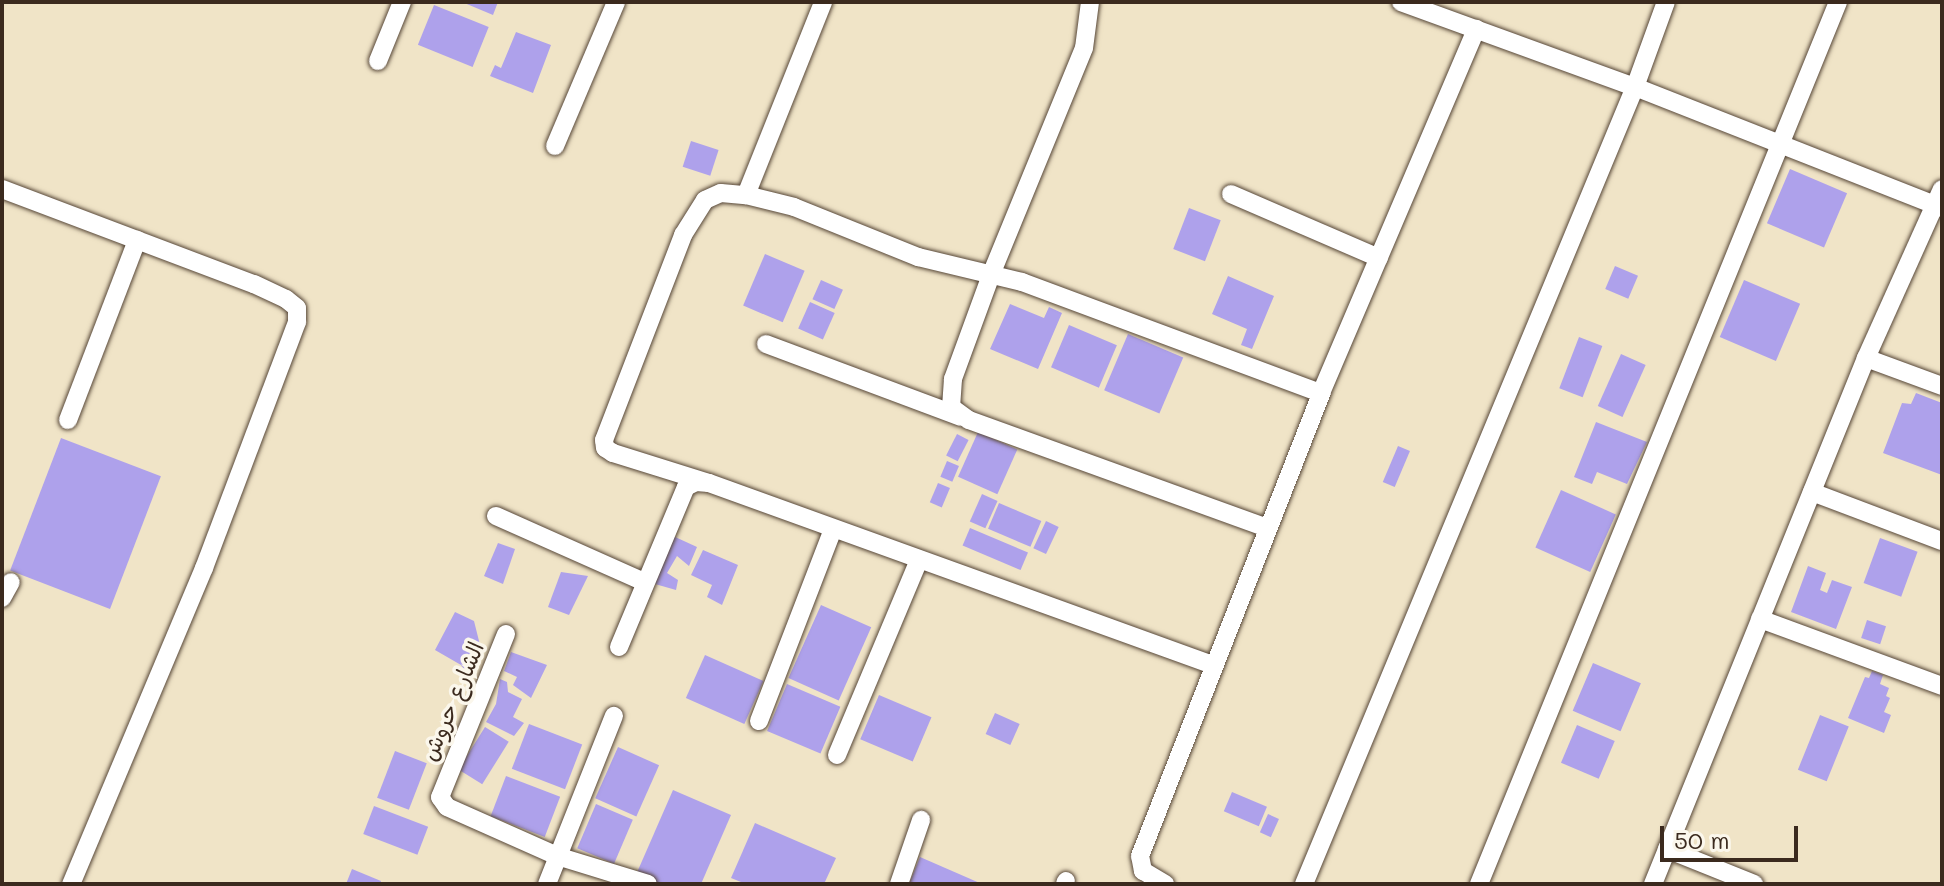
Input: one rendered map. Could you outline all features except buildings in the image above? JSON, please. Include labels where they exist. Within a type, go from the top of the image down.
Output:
[{"type":"street","points":[[378,61],[402,2]]},
{"type":"street","points":[[555,146],[616,2]]},
{"type":"street","points":[[746,195],[823,2]]},
{"type":"street","points":[[961,417],[951,407],[950,395],[991,275],[1084,48],[1090,2]]},
{"type":"street","points":[[1401,2],[1940,201],[1866,358],[1653,884]]},
{"type":"street","points":[[1304,884],[1635,87],[1666,2]]},
{"type":"street","points":[[1479,884],[1838,2]]},
{"type":"street","points":[[1165,884],[1143,871],[1140,856],[1321,393],[1476,29]]},
{"type":"street","points":[[2,189],[286,299],[297,308],[297,322],[204,568],[71,884]]},
{"type":"street","points":[[1213,665],[709,483],[613,453],[605,448],[605,432],[695,212],[705,200],[721,193],[746,195],[794,207],[918,257],[1022,282],[1321,393]]},
{"type":"street","points":[[1231,194],[1379,258]]},
{"type":"street","points":[[68,420],[137,240]]},
{"type":"street","points":[[766,344],[1267,528]]},
{"type":"street","points":[[1866,358],[1942,386]]},
{"type":"street","points":[[619,647],[686,487],[696,482],[709,483]]},
{"type":"street","points":[[1812,492],[1942,541]]},
{"type":"street","points":[[496,516],[644,582]]},
{"type":"street","points":[[759,721],[833,529]]},
{"type":"street","points":[[837,755],[919,560]]},
{"type":"street","points":[[1760,619],[1942,686]]},
{"type":"street","name":"الشارع حروش","points":[[506,634],[440,797],[447,807],[557,856]]},
{"type":"street","points":[[547,884],[614,716]]},
{"type":"street","points":[[899,884],[921,820]]},
{"type":"street","points":[[1667,849],[1754,884]]},
{"type":"street","points":[[557,856],[648,884]]}]
